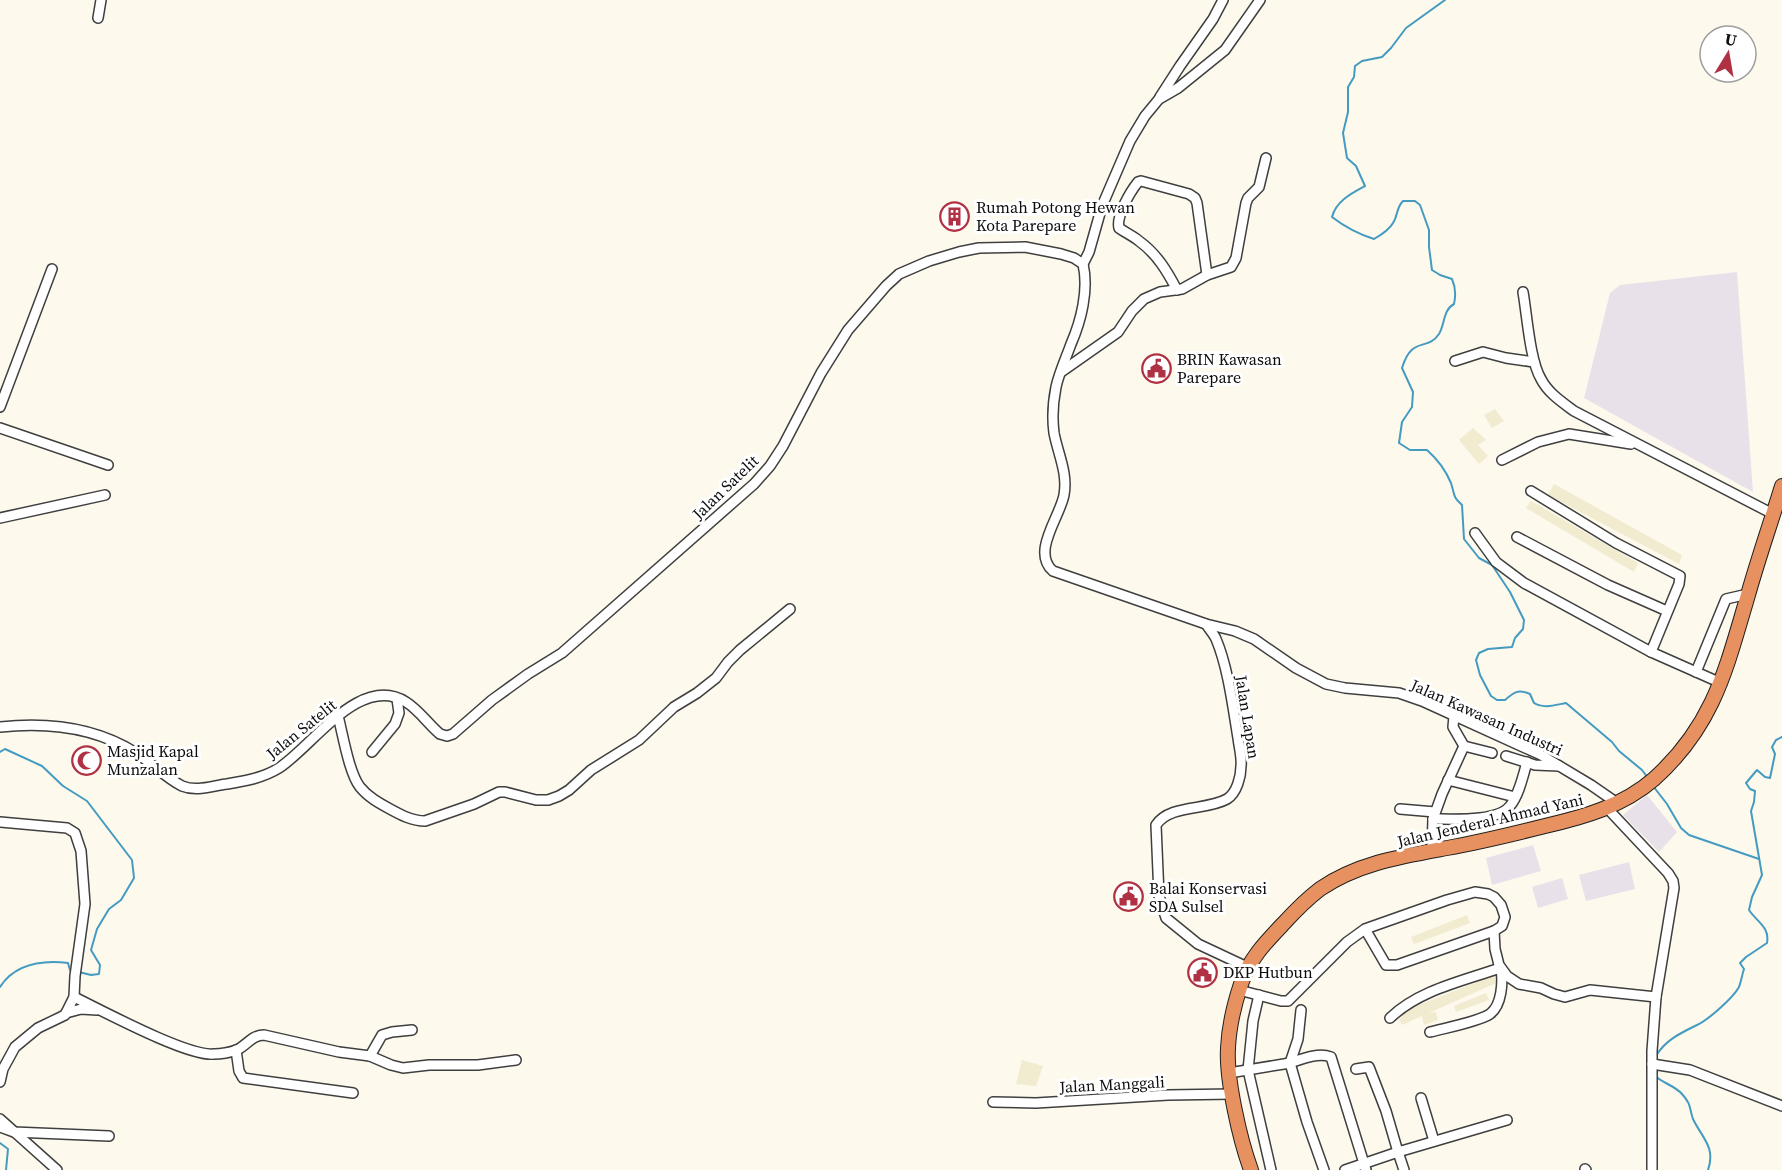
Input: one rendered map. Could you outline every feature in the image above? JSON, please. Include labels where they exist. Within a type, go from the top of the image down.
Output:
[{"type":"highway","name":"Jalan Jenderal Ahmad Yani","points":[[1251,1170],[1233,1094],[1227,1050],[1229,1030],[1239,990],[1247,967],[1260,948],[1299,907],[1321,889],[1355,870],[1387,860],[1576,819],[1612,806],[1649,783],[1672,762],[1702,723],[1721,683],[1782,486]]},
{"type":"street","points":[[98,18],[101,0]]},
{"type":"street","points":[[1206,624],[1053,571],[1048,566],[1045,546],[1062,505],[1065,486],[1064,468],[1054,431],[1055,395],[1056,384],[1080,321],[1083,300],[1083,264],[1089,252],[1102,206],[1130,141],[1145,116],[1214,19],[1223,0]]},
{"type":"street","points":[[1159,99],[1178,88],[1225,50],[1260,0]]},
{"type":"street","points":[[1061,372],[1118,332],[1132,311],[1144,299],[1160,292],[1177,290],[1233,265],[1246,203],[1259,187],[1266,158]]},
{"type":"street","points":[[1177,290],[1167,271],[1153,253],[1137,239],[1119,228],[1118,218],[1140,181],[1190,194],[1195,198],[1207,275]]},
{"type":"street","name":"Jalan Satelit","points":[[0,727],[26,725],[68,727],[98,735],[138,754],[189,789],[200,789],[269,774],[298,754],[338,716],[370,698],[385,695],[406,703],[440,734],[447,736],[528,674],[562,653],[754,484],[783,446],[821,373],[848,330],[879,293],[899,274],[928,261],[979,248],[1025,247],[1061,254],[1083,264]]},
{"type":"street","points":[[0,407],[52,269]]},
{"type":"street","points":[[1523,292],[1534,362],[1540,378],[1559,400],[1574,411],[1773,514]]},
{"type":"street","points":[[1455,361],[1483,352],[1534,362]]},
{"type":"street","points":[[0,428],[108,465]]},
{"type":"street","points":[[1502,460],[1538,442],[1569,434],[1638,445]]},
{"type":"street","points":[[1531,491],[1616,543],[1680,576],[1679,584],[1652,652]]},
{"type":"street","points":[[0,518],[105,495]]},
{"type":"street","points":[[1475,533],[1496,562],[1524,583],[1652,652],[1721,683]]},
{"type":"street","points":[[1517,537],[1608,585],[1667,611]]},
{"type":"street","points":[[1696,672],[1726,598],[1748,594]]},
{"type":"street","points":[[338,716],[351,765],[360,787],[374,800],[405,817],[424,821],[474,804],[499,792],[536,800],[548,800],[569,790],[591,770],[639,740],[674,707],[716,678],[740,650],[790,609]]},
{"type":"street","name":"Jalan Kawasan Industri","points":[[1206,624],[1235,631],[1254,639],[1296,668],[1326,684],[1398,693],[1422,700],[1560,766],[1612,806],[1673,881],[1674,894],[1656,997]]},
{"type":"street","name":"Jalan Lapan","points":[[1206,624],[1215,637],[1222,656],[1234,713],[1242,765],[1239,783],[1229,798],[1201,807],[1169,813],[1160,818],[1156,825],[1159,896],[1166,918],[1198,944],[1247,967]]},
{"type":"street","points":[[372,752],[395,723],[399,713],[397,699]]},
{"type":"street","points":[[1454,716],[1453,727],[1464,746],[1491,753]]},
{"type":"street","points":[[1432,850],[1431,835],[1434,816],[1464,746]]},
{"type":"street","points":[[1506,756],[1542,766],[1560,766]]},
{"type":"street","points":[[1400,809],[1434,816],[1493,816],[1507,809],[1515,797],[1527,762]]},
{"type":"street","points":[[1448,780],[1515,797]]},
{"type":"street","points":[[0,822],[67,828],[75,833],[81,851],[85,904],[74,997],[66,1013]]},
{"type":"street","points":[[1239,990],[1281,1001],[1292,999],[1347,942],[1365,929],[1475,892],[1494,897],[1501,905],[1505,921],[1494,931],[1389,966],[1386,965],[1365,929]]},
{"type":"street","points":[[1430,1032],[1467,1022],[1492,1012],[1497,1004],[1503,983],[1495,949],[1494,931]]},
{"type":"street","points":[[1501,968],[1519,984],[1540,988],[1558,996],[1565,997],[1590,990],[1656,997],[1652,1064],[1652,1170]]},
{"type":"street","points":[[1390,1018],[1402,1006],[1418,998],[1501,968]]},
{"type":"street","points":[[1258,995],[1248,1070],[1271,1170]]},
{"type":"street","points":[[74,997],[172,1043],[212,1055],[236,1050],[258,1035],[264,1035],[339,1052],[370,1056],[403,1068],[429,1065],[478,1065],[516,1060]]},
{"type":"street","points":[[0,1082],[3,1069],[15,1047],[38,1028],[66,1013],[81,1009],[99,1010]]},
{"type":"street","points":[[1301,1010],[1298,1039],[1290,1063],[1324,1170]]},
{"type":"street","points":[[370,1056],[382,1035],[412,1030]]},
{"type":"street","points":[[236,1050],[239,1071],[243,1078],[353,1093]]},
{"type":"street","points":[[1229,1073],[1290,1063],[1324,1054],[1330,1057],[1365,1167]]},
{"type":"street","points":[[1652,1064],[1690,1070],[1782,1106]]},
{"type":"street","points":[[1356,1069],[1370,1067],[1404,1170]]},
{"type":"street","name":"Jalan Manggali","points":[[993,1102],[1036,1103],[1233,1094]]},
{"type":"street","points":[[1420,1098],[1434,1141]]},
{"type":"street","points":[[0,1119],[57,1170]]},
{"type":"street","points":[[1345,1170],[1365,1167],[1398,1152],[1507,1120]]},
{"type":"street","points":[[0,1127],[14,1132],[109,1136]]},
{"type":"shaded area","points":[[1737,272],[1753,492],[1584,398],[1610,293],[1620,285]]},
{"type":"shaded area","points":[[1495,409],[1504,421],[1492,428],[1484,415]]},
{"type":"shaded area","points":[[1473,428],[1486,440],[1478,445],[1488,456],[1479,464],[1459,440]]},
{"type":"shaded area","points":[[1554,484],[1682,555],[1679,564],[1548,495]]},
{"type":"shaded area","points":[[1531,501],[1638,563],[1634,572],[1526,508]]},
{"type":"shaded area","points":[[1647,795],[1677,832],[1659,852],[1623,815]]},
{"type":"shaded area","points":[[1533,845],[1541,871],[1492,885],[1486,858]]},
{"type":"shaded area","points":[[1629,862],[1635,889],[1586,901],[1579,875]]},
{"type":"shaded area","points":[[1562,878],[1568,899],[1538,908],[1532,887]]},
{"type":"shaded area","points":[[1467,915],[1470,923],[1414,944],[1411,937]]},
{"type":"shaded area","points":[[1494,975],[1496,983],[1429,1013],[1436,1012],[1438,1020],[1424,1025],[1422,1016],[1402,1025],[1399,1019],[1409,1009]]},
{"type":"shaded area","points":[[1486,993],[1489,1000],[1456,1012],[1454,1006]]},
{"type":"shaded area","points":[[1022,1060],[1043,1066],[1036,1086],[1016,1084]]},
{"type":"waterway","points":[[1445,0],[1406,28],[1382,57],[1362,61],[1355,66],[1354,77],[1348,87],[1348,112],[1343,133],[1347,158],[1356,166],[1365,186],[1341,202],[1332,217],[1352,230],[1374,239],[1391,226],[1403,201],[1415,201],[1420,205],[1429,230],[1432,270],[1452,279],[1453,282],[1454,304],[1446,313],[1439,334],[1430,342],[1410,351],[1402,368],[1413,392],[1412,407],[1402,422],[1399,443],[1410,450],[1427,450],[1440,465],[1451,483],[1455,497],[1462,505],[1464,539],[1479,558],[1492,565],[1510,592],[1524,620],[1523,629],[1515,638],[1512,647],[1488,649],[1479,653],[1476,660],[1480,675],[1491,696],[1497,700],[1505,700],[1514,693],[1522,692],[1530,694],[1534,703],[1542,706],[1566,703],[1612,742],[1648,778]]},
{"type":"waterway","points":[[1656,1056],[1669,1041],[1702,1022],[1726,1003],[1740,985],[1744,969],[1740,963],[1767,943],[1765,929],[1749,910],[1762,875],[1751,811],[1755,791],[1750,789],[1746,783],[1757,770],[1770,778],[1775,754],[1772,747],[1776,740],[1782,737]]},
{"type":"waterway","points":[[0,752],[5,749],[42,766],[63,786],[87,801],[132,860],[134,878],[121,900],[109,909],[97,929],[91,950],[100,965],[99,974],[79,972]]},
{"type":"waterway","points":[[1653,786],[1681,828],[1689,835],[1759,859]]},
{"type":"waterway","points":[[0,987],[13,973],[39,963],[68,963],[70,970],[74,971]]},
{"type":"waterway","points":[[1655,1076],[1679,1091],[1690,1106],[1693,1119],[1709,1149],[1708,1170]]},
{"type":"waterway","points":[[0,1143],[8,1149],[6,1170]]},
{"type":"place","name":"Rumah Potong Hewan Kota Parepare","points":[[955,216]]},
{"type":"place","name":"BRIN Kawasan Parepare","points":[[1156,368]]},
{"type":"place","name":"Masjid Kapal Munzalan","points":[[86,760]]},
{"type":"place","name":"Balai Konservasi SDA Sulsel","points":[[1128,897]]},
{"type":"place","name":"DKP Hutbun","points":[[1202,972]]}]
